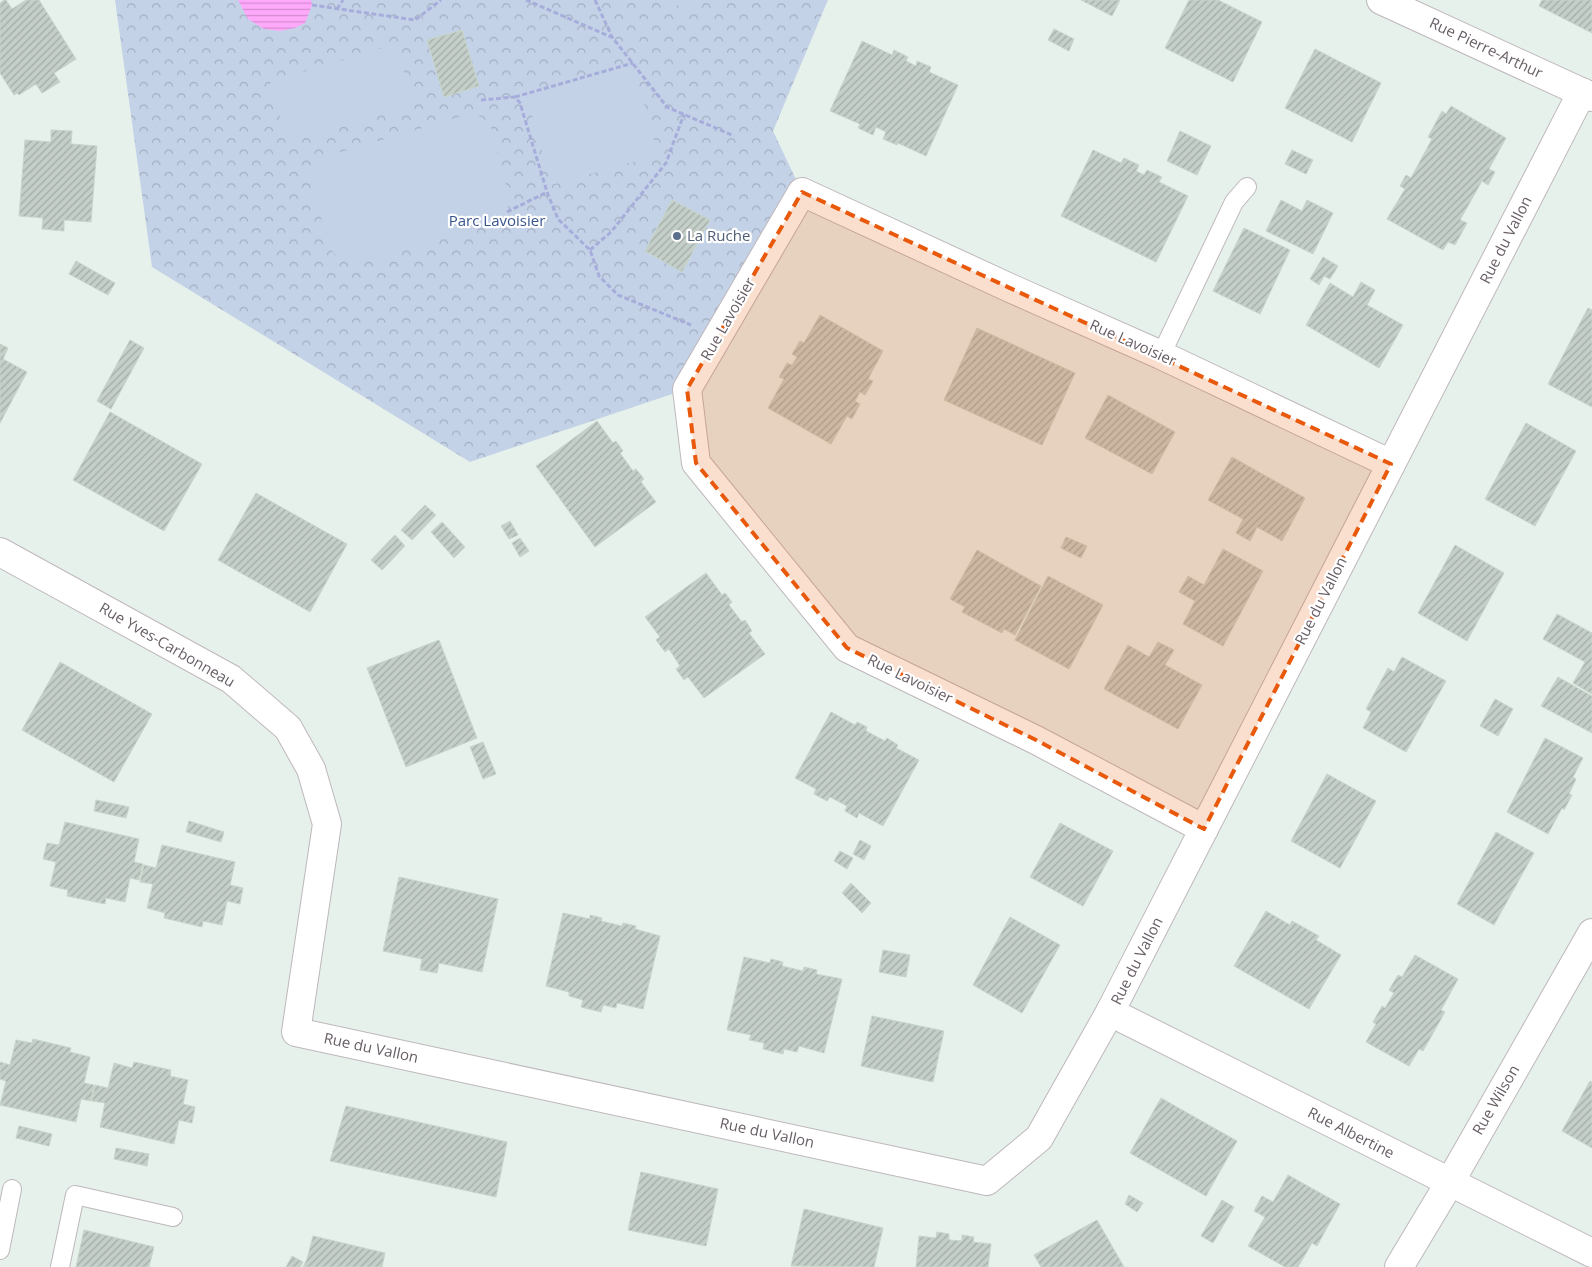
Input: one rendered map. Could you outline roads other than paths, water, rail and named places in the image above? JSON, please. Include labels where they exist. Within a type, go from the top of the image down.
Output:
[{"type":"street","name":"Rue Pierre-Arthur","points":[[1381,0],[1587,94]]},
{"type":"street","name":"Rue du Vallon","points":[[296,1032],[987,1181],[1039,1138],[1110,1012],[1391,464],[1587,94]]},
{"type":"street","name":"Rue Lavoisier","points":[[1204,829],[1036,740],[848,648],[696,463],[687,389],[802,192],[1161,355],[1391,464]]},
{"type":"street","name":"Rue Yves-Carbonneau","points":[[0,552],[231,679],[288,728],[311,769],[327,824],[296,1032]]},
{"type":"street","name":"Rue Wilson","points":[[1399,1267],[1450,1182],[1592,933]]},
{"type":"street","name":"Rue Albertine","points":[[1110,1012],[1592,1253]]},
{"type":"lane","points":[[1161,355],[1234,202],[1248,187]]},
{"type":"lane","points":[[0,1250],[12,1189]]},
{"type":"lane","points":[[60,1267],[75,1195],[173,1217]]},
{"type":"place","name":"La Ruche","points":[[677,236]]},
{"type":"park label","name":"Parc Lavoisier","points":[[497,221]]}]
